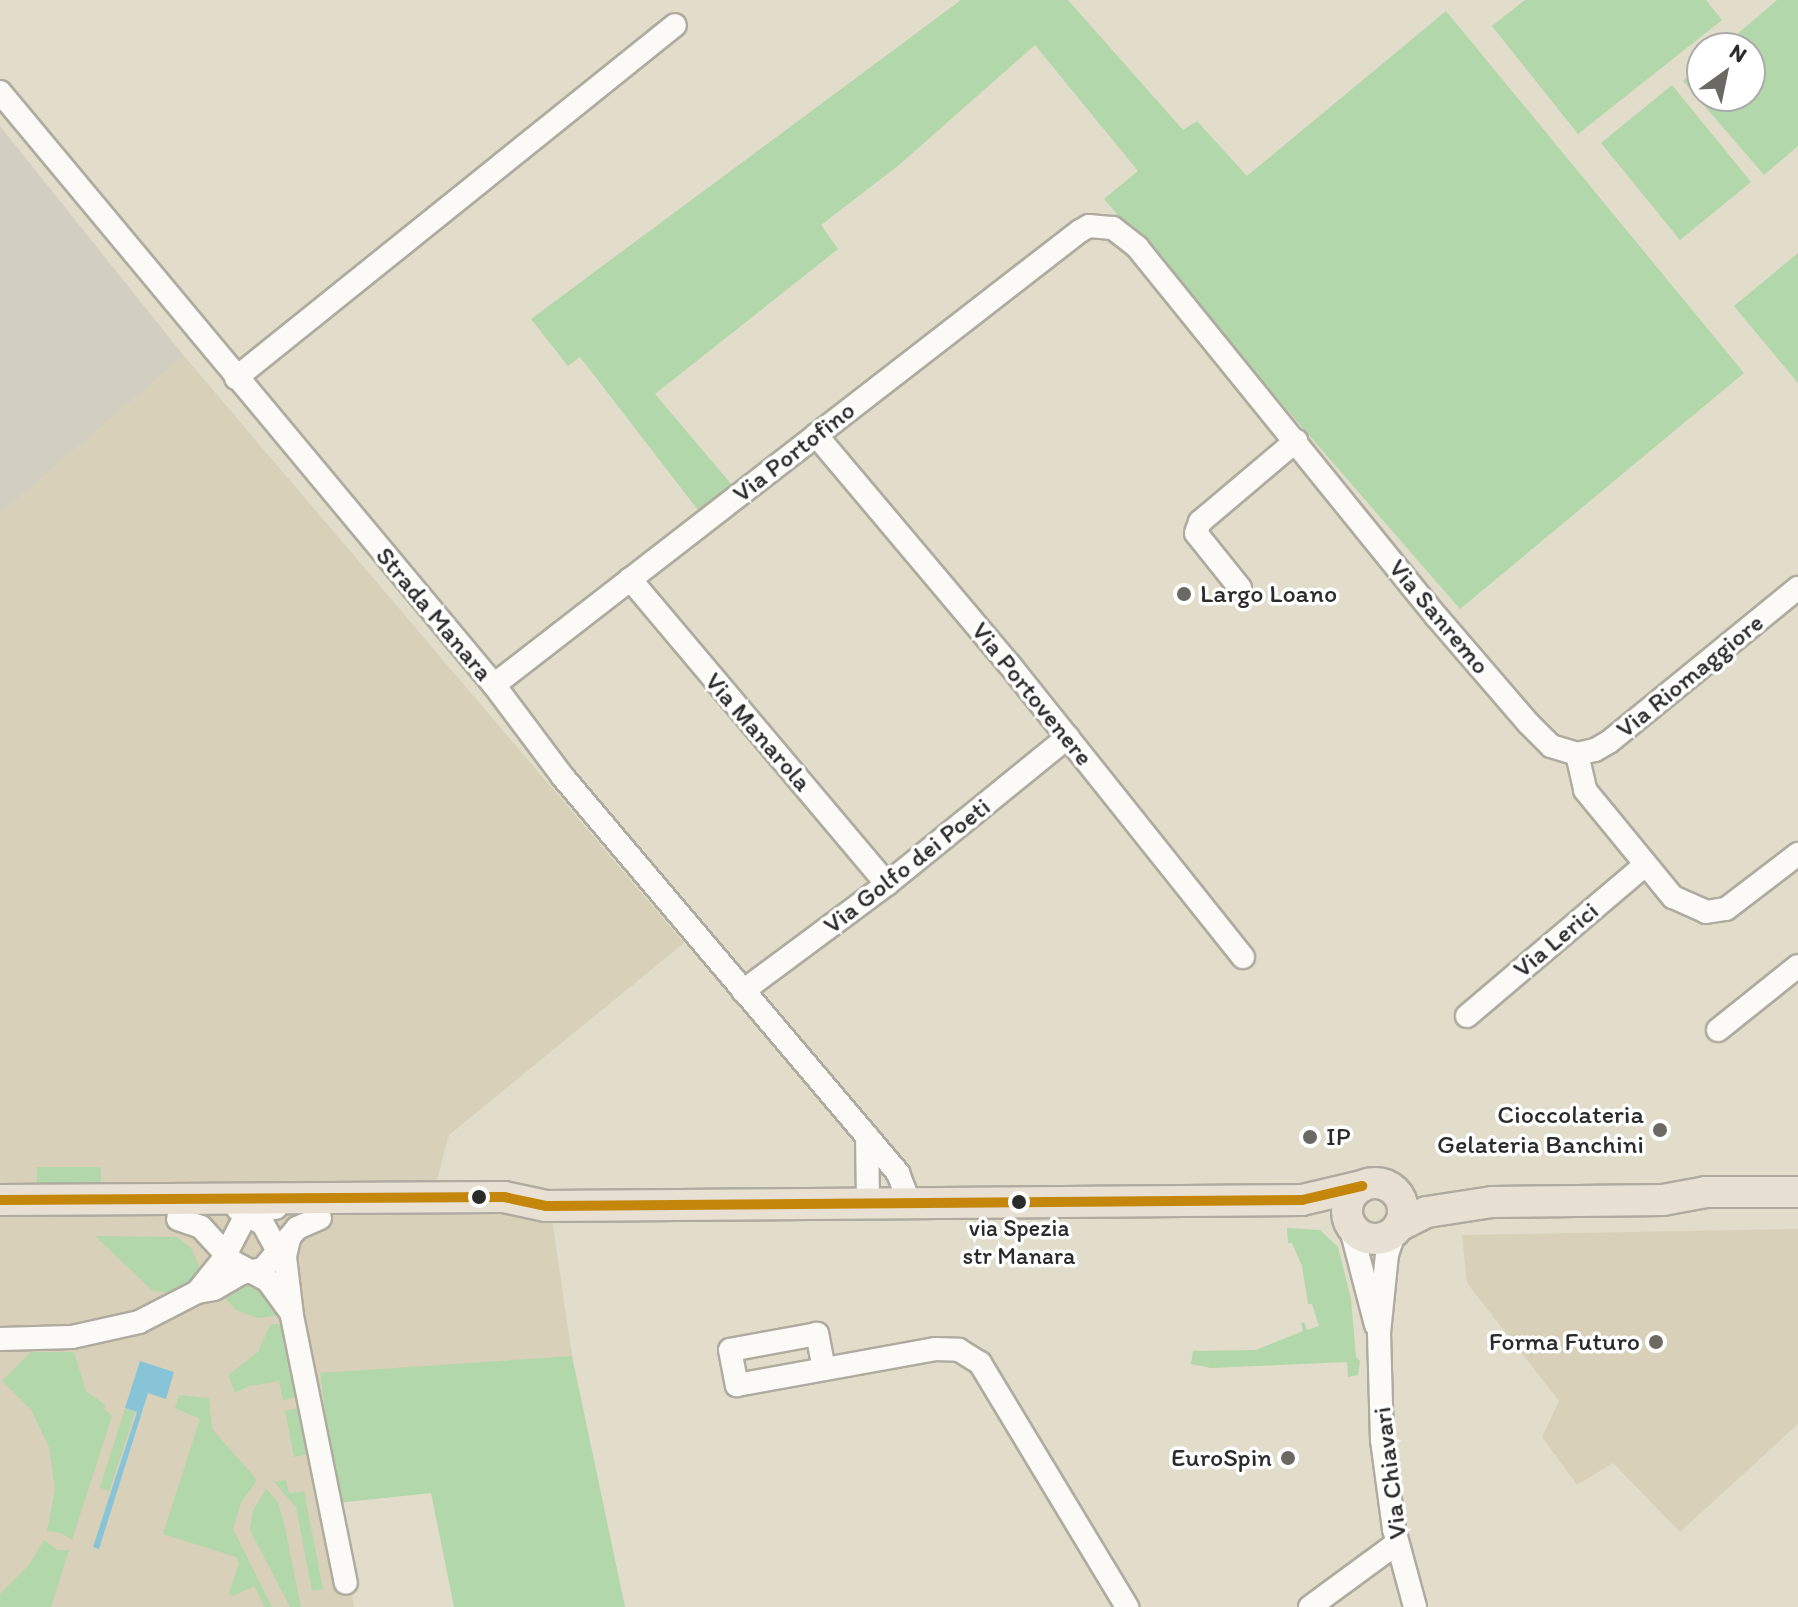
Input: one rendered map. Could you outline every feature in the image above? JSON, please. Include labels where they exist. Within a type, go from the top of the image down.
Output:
[{"type":"main road","points":[[1,1207],[321,1208],[504,1197],[546,1206],[1302,1200],[1375,1183],[1409,1195],[1459,1196],[1492,1202]]},
{"type":"main road","points":[[1350,1225],[1347,1206],[1352,1194],[1362,1186]]},
{"type":"main road","points":[[1393,1190],[1403,1207],[1397,1229]]},
{"type":"main road","points":[[1302,1200],[1350,1225],[1359,1235],[1371,1240],[1384,1239],[1427,1212],[1492,1202],[1663,1200],[1706,1192],[1798,1192]]},
{"type":"main road","points":[[1663,1200],[1706,1209],[1798,1209]]},
{"type":"main road","points":[[173,1209],[246,1253],[321,1208]]},
{"type":"street","points":[[236,378],[675,25]]},
{"type":"street","name":"Strada Manara","points":[[0,92],[494,685],[563,777],[898,1173],[909,1202]]},
{"type":"street","name":"Via Portofino","points":[[494,685],[1080,231],[1098,226]]},
{"type":"street","name":"Via Sanremo","points":[[1098,226],[1113,228],[1137,247],[1436,616],[1528,723],[1551,746],[1577,754]]},
{"type":"street","name":"Via Portovenere","points":[[816,435],[1068,737],[1243,957]]},
{"type":"street","points":[[1240,588],[1196,533],[1200,522],[1296,441]]},
{"type":"street","name":"Via Manarola","points":[[630,579],[887,884]]},
{"type":"street","name":"Via Riomaggiore","points":[[1577,754],[1609,742],[1798,588]]},
{"type":"street","name":"Via Golfo dei Poeti","points":[[743,991],[887,884],[1068,737]]},
{"type":"street","points":[[1577,754],[1585,790],[1645,865],[1682,904],[1717,912],[1737,901],[1798,854]]},
{"type":"street","name":"Via Lerici","points":[[1467,1016],[1645,865]]},
{"type":"street","points":[[1718,1030],[1798,966]]},
{"type":"street","points":[[867,1136],[868,1203]]},
{"type":"street","name":"Via Chiavari","points":[[1350,1225],[1379,1337]]},
{"type":"street","name":"Via Chiavari","points":[[1397,1229],[1386,1264],[1379,1337],[1382,1440],[1397,1543],[1415,1607]]},
{"type":"street","points":[[246,1253],[292,1319]]},
{"type":"street","points":[[246,1253],[274,1286],[292,1319],[346,1583]]},
{"type":"street","points":[[0,1339],[61,1339],[139,1322],[246,1253]]},
{"type":"street","points":[[824,1369],[943,1348],[959,1350],[980,1363],[1127,1607]]},
{"type":"street","points":[[1310,1607],[1397,1543]]},
{"type":"shaded area","points":[[0,126],[184,356],[0,514]]},
{"type":"shaded area","points":[[184,356],[684,943],[449,1135],[432,1198],[549,1198],[572,1356],[320,1374],[354,1607],[0,1607],[0,514]]},
{"type":"shaded area","name":"Forma Futuro","points":[[1798,1229],[1798,1424],[1680,1532],[1613,1463],[1577,1485],[1542,1437],[1559,1401],[1467,1283],[1462,1235]]},
{"type":"green space","points":[[961,0],[1068,0],[1183,130],[1197,121],[1247,176],[1446,11],[1744,373],[1460,609],[1104,199],[1138,171],[1035,45],[899,165],[821,225],[838,249],[655,394],[732,485],[698,510],[580,357],[568,366],[531,319]]},
{"type":"green space","points":[[1525,0],[1706,0],[1722,20],[1707,32],[1686,32],[1686,48],[1578,134],[1492,26]]},
{"type":"green space","points":[[1777,0],[1798,0],[1798,146],[1764,175],[1710,112],[1766,112],[1766,32],[1740,32]]},
{"type":"green space","points":[[1672,85],[1686,102],[1686,112],[1694,112],[1751,182],[1680,240],[1601,143]]},
{"type":"green space","points":[[1798,253],[1798,383],[1734,306]]},
{"type":"green space","points":[[37,1167],[101,1167],[101,1184],[37,1184]]},
{"type":"green space","points":[[1287,1228],[1320,1230],[1338,1247],[1351,1299],[1356,1357],[1360,1361],[1358,1375],[1348,1377],[1347,1362],[1211,1368],[1191,1364],[1193,1351],[1256,1350],[1303,1331],[1301,1323],[1304,1322],[1307,1330],[1319,1326],[1312,1304],[1308,1304],[1302,1266],[1292,1243],[1288,1243]]},
{"type":"green space","points":[[95,1236],[177,1237],[191,1248],[204,1277],[174,1293],[153,1291]]},
{"type":"green space","points":[[240,1284],[259,1286],[282,1315],[257,1318],[236,1310],[220,1292]]},
{"type":"green space","points":[[284,1323],[298,1397],[283,1400],[279,1381],[249,1386],[235,1393],[228,1375],[258,1352],[270,1325]]},
{"type":"green space","points":[[31,1352],[74,1352],[86,1391],[105,1405],[104,1409],[112,1416],[72,1540],[61,1533],[47,1531],[55,1490],[49,1447],[31,1410],[2,1381]]},
{"type":"green space","points":[[572,1356],[625,1607],[454,1607],[431,1493],[337,1503],[320,1373]]},
{"type":"green space","points":[[179,1395],[209,1398],[212,1429],[257,1480],[241,1503],[233,1529],[272,1607],[265,1607],[254,1586],[233,1596],[229,1594],[239,1563],[236,1557],[163,1534],[200,1419],[175,1408]]},
{"type":"green space","points":[[300,1408],[309,1454],[294,1457],[285,1411]]},
{"type":"green space","points":[[125,1409],[135,1412],[109,1492],[100,1487]]},
{"type":"green space","points":[[286,1480],[289,1493],[304,1491],[323,1589],[312,1591],[296,1507],[274,1482]]},
{"type":"green space","points":[[266,1489],[277,1501],[283,1519],[301,1607],[290,1607],[250,1530],[253,1510]]},
{"type":"green space","points":[[44,1540],[57,1550],[69,1550],[51,1607],[0,1607],[0,1594],[29,1565]]},
{"type":"water","points":[[140,1361],[174,1372],[166,1399],[148,1393],[99,1549],[93,1547],[137,1412],[125,1408]]},
{"type":"transit line","points":[[0,1200],[504,1197],[546,1206],[1302,1200],[1362,1186]]},
{"type":"place","name":"Largo Loano","points":[[1184,594]]},
{"type":"place","name":"Cioccolateria Gelateria Banchini","points":[[1660,1130]]},
{"type":"place","name":"IP","points":[[1310,1137]]},
{"type":"place","name":"via Spezia str Manara","points":[[1019,1202]]},
{"type":"place","name":"Forma Futuro","points":[[1656,1342]]},
{"type":"place","name":"EuroSpin","points":[[1288,1458]]}]
